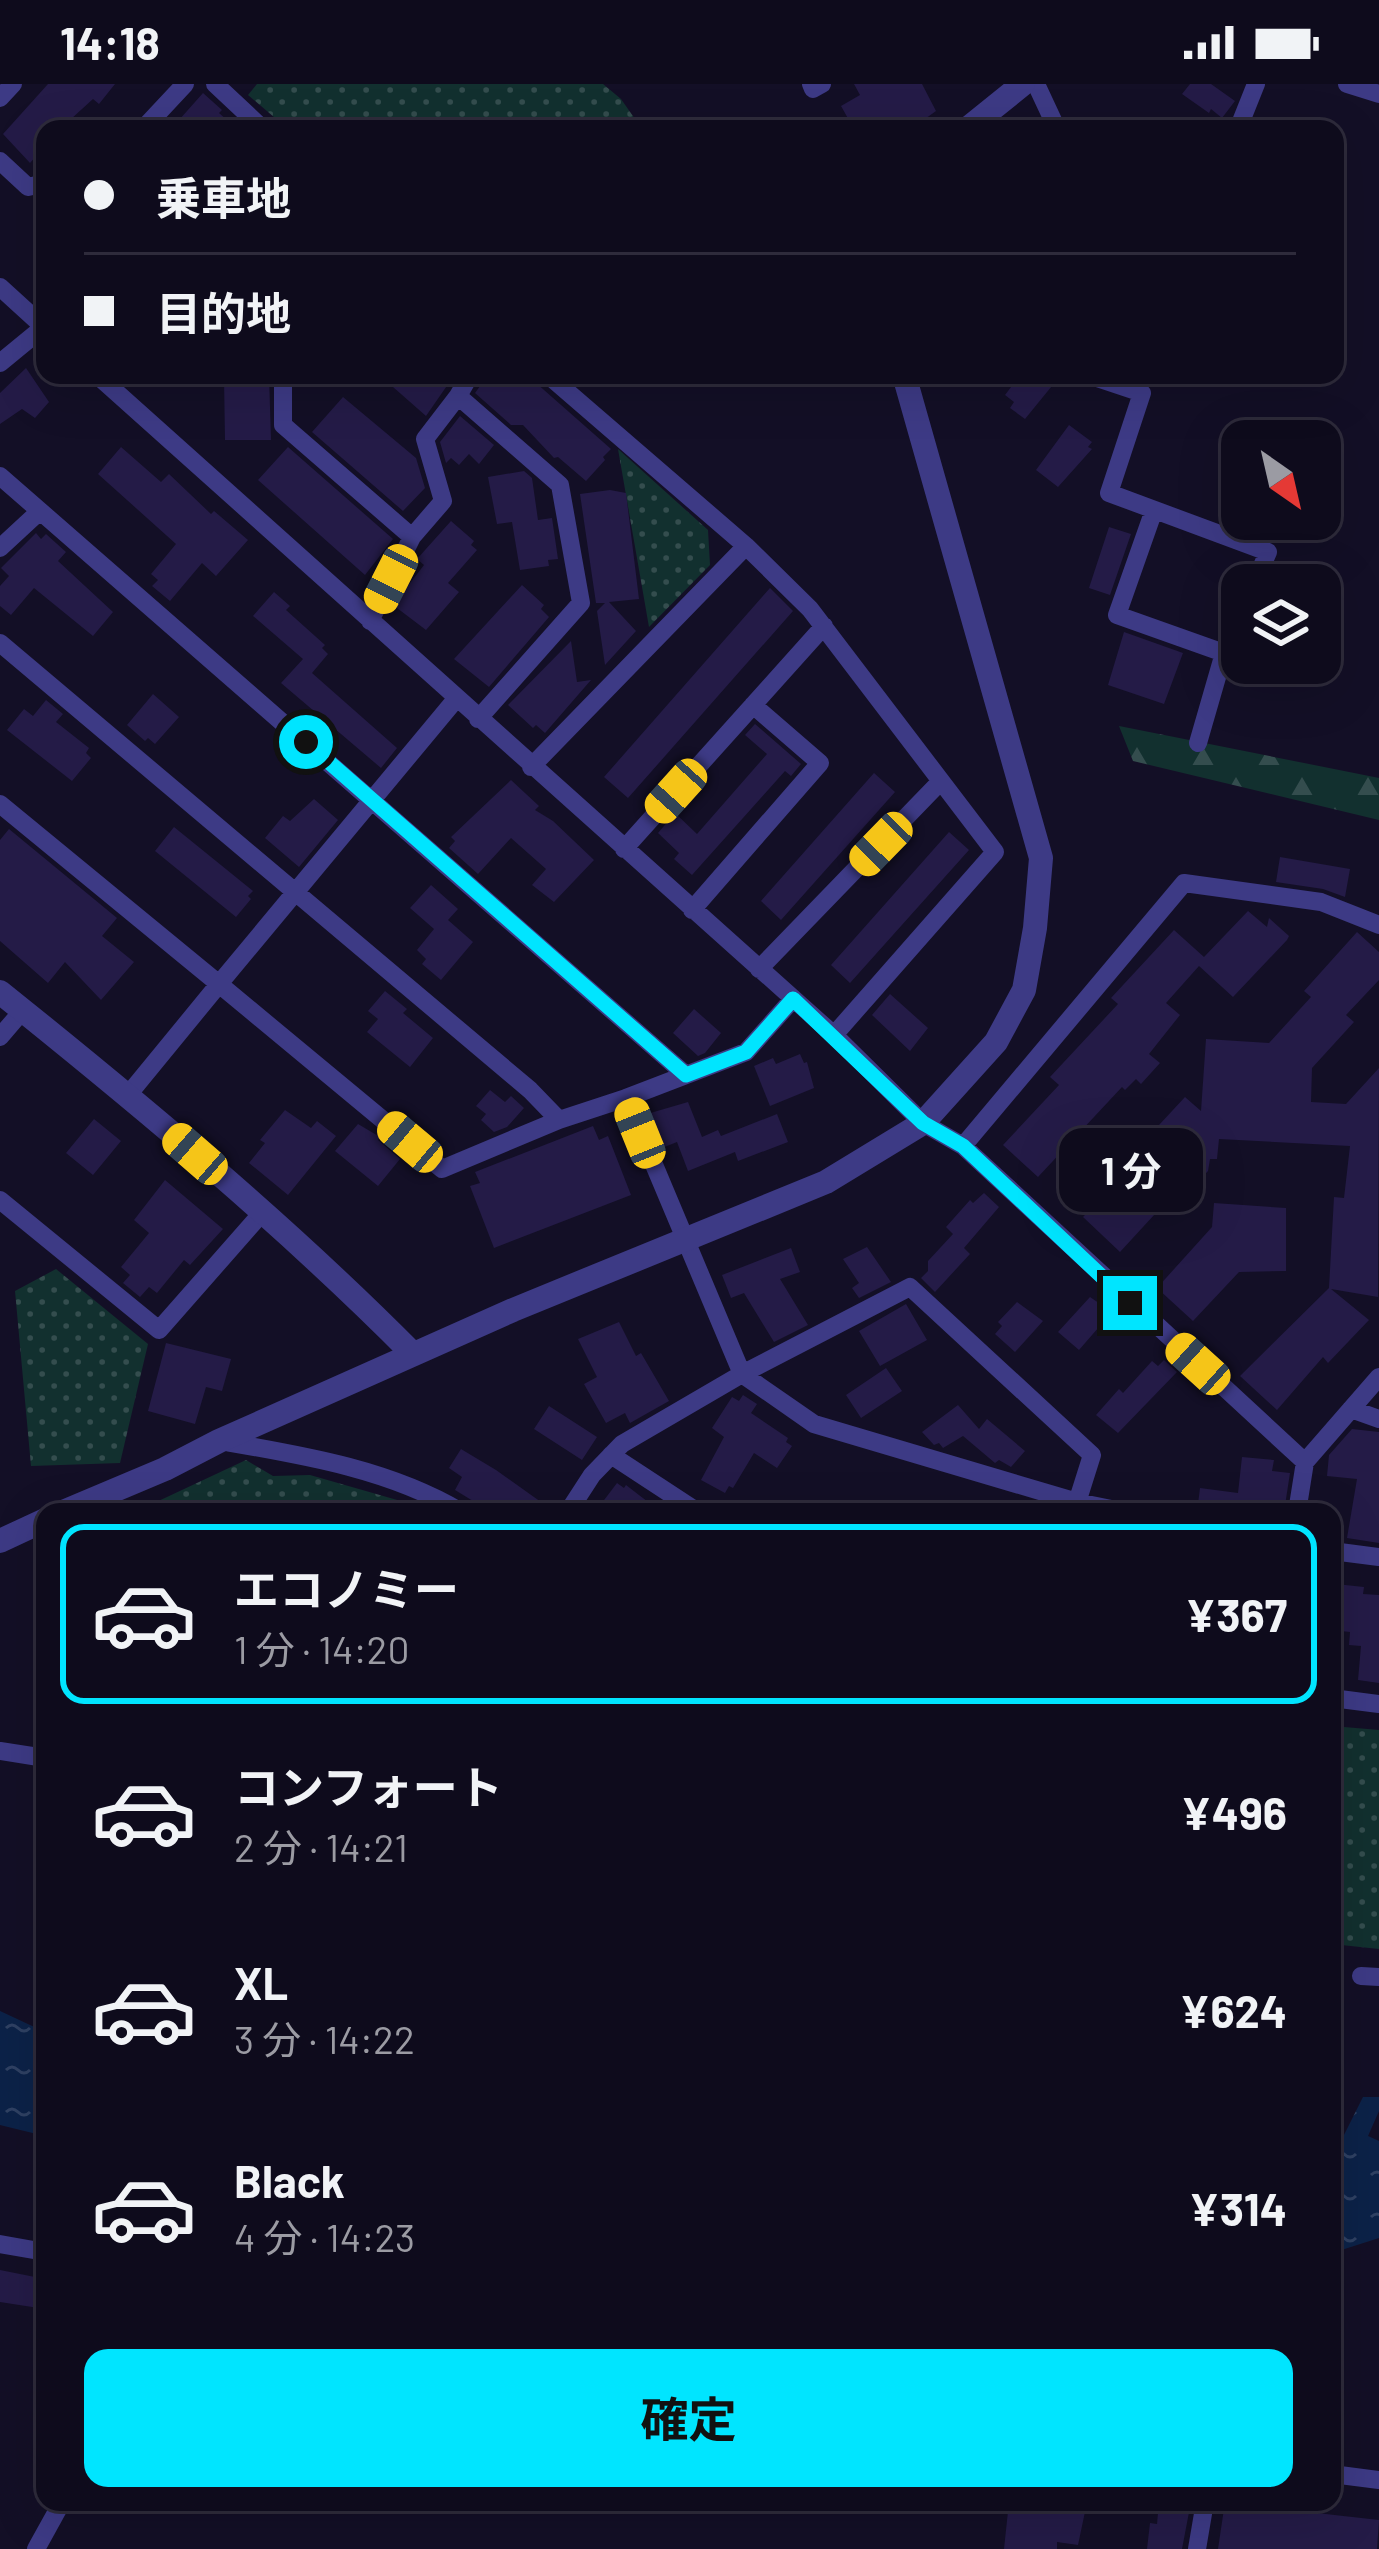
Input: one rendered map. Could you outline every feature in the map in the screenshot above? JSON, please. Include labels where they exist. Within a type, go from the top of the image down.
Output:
[{"type":"street","points":[[0,98],[13,84]]},
{"type":"street","points":[[151,120],[185,84]]},
{"type":"street","points":[[215,84],[253,120]]},
{"type":"street","points":[[811,84],[813,88],[822,84]]},
{"type":"street","points":[[978,120],[1023,84]]},
{"type":"street","points":[[1036,84],[1053,120]]},
{"type":"street","points":[[1242,120],[1256,84]]},
{"type":"street","points":[[1347,84],[1379,94]]},
{"type":"street","points":[[0,161],[28,187],[36,185]]},
{"type":"street","points":[[0,287],[36,319]]},
{"type":"street","points":[[0,363],[36,334]]},
{"type":"street","points":[[108,384],[834,1035],[923,1123],[963,1146],[1305,1462]]},
{"type":"street","points":[[283,384],[283,425],[412,537]]},
{"type":"street","points":[[370,621],[412,537],[443,501],[425,439],[465,384]]},
{"type":"street","points":[[558,384],[746,546],[824,626],[995,852],[834,1035]]},
{"type":"street","points":[[84,1503],[412,1353],[826,1182],[923,1123],[996,1042],[1024,990],[1041,858],[907,384]]},
{"type":"street","points":[[1145,384],[1109,493],[1268,552],[1263,564]]},
{"type":"street","points":[[458,396],[560,485],[581,604],[478,718]]},
{"type":"street","points":[[0,476],[686,1075]]},
{"type":"street","points":[[1154,510],[1118,615],[1221,652]]},
{"type":"street","points":[[0,548],[40,511]]},
{"type":"street","points":[[530,767],[746,546]]},
{"type":"street","points":[[624,849],[824,626]]},
{"type":"street","points":[[0,643],[530,1090],[559,1120]]},
{"type":"street","points":[[1198,743],[1221,663]]},
{"type":"street","points":[[128,1095],[457,699]]},
{"type":"street","points":[[692,910],[820,763],[753,705]]},
{"type":"street","points":[[759,968],[941,782]]},
{"type":"street","points":[[0,804],[442,1169],[559,1120],[746,1052],[793,999]]},
{"type":"street","points":[[963,1146],[1184,883],[1322,902],[1379,926]]},
{"type":"street","points":[[0,992],[128,1095],[412,1353]]},
{"type":"street","points":[[0,1037],[22,1010]]},
{"type":"street","points":[[626,1098],[742,1374],[814,1424],[1063,1503]]},
{"type":"street","points":[[0,1201],[159,1330],[261,1214]]},
{"type":"street","points":[[574,1503],[592,1475],[622,1444],[742,1374],[910,1287],[1093,1455],[1077,1503]]},
{"type":"street","points":[[1298,1503],[1305,1462],[1379,1378]]},
{"type":"street","points":[[1351,1409],[1379,1419]]},
{"type":"street","points":[[219,1441],[320,1459],[443,1503]]},
{"type":"street","points":[[611,1455],[684,1503]]},
{"type":"street","points":[[0,1541],[36,1524]]},
{"type":"street","points":[[1341,1552],[1379,1557]]},
{"type":"street","points":[[1341,1699],[1379,1704]]},
{"type":"street","points":[[0,1751],[36,1757]]},
{"type":"street","points":[[0,2244],[36,2250]]},
{"type":"street","points":[[1341,2475],[1379,2480]]},
{"type":"street","points":[[36,2549],[57,2511]]},
{"type":"street","points":[[1197,2549],[1203,2511]]},
{"type":"green space","points":[[257,84],[603,84],[636,120],[277,120],[248,95]]},
{"type":"green space","points":[[618,449],[708,530],[710,565],[649,627]]},
{"type":"green space","points":[[1119,726],[1379,778],[1379,820],[1133,761]]},
{"type":"green space","points":[[56,1269],[148,1344],[120,1463],[31,1466],[15,1291]]},
{"type":"green space","points":[[246,1460],[273,1476],[310,1475],[408,1503],[154,1503]]},
{"type":"green space","points":[[1341,1727],[1379,1730],[1379,1949],[1341,1945]]},
{"type":"water","points":[[0,2011],[36,2028],[36,2134],[0,2125]]},
{"type":"water","points":[[1363,2097],[1379,2097],[1379,2111],[1368,2136],[1379,2141],[1379,2238],[1341,2250],[1341,2141]]},
{"type":"building","points":[[48,84],[115,84],[99,104],[93,99],[70,120],[36,120],[36,156],[30,163],[3,134]]},
{"type":"building","points":[[854,84],[922,84],[936,111],[924,120],[849,120],[841,106],[860,95]]},
{"type":"building","points":[[1190,84],[1211,84],[1235,101],[1222,118],[1182,94]]},
{"type":"building","points":[[203,93],[227,120],[179,120]]},
{"type":"building","points":[[26,368],[49,402],[35,418],[22,409],[0,424],[0,393]]},
{"type":"building","points":[[224,384],[269,384],[271,440],[225,440]]},
{"type":"building","points":[[396,384],[448,384],[426,416],[393,387]]},
{"type":"building","points":[[482,384],[537,384],[611,449],[586,481],[554,458],[523,425],[511,425],[475,393]]},
{"type":"building","points":[[1013,384],[1054,384],[1025,419],[1010,408],[1014,402],[1005,395]]},
{"type":"building","points":[[343,397],[416,458],[425,488],[403,511],[312,432]]},
{"type":"building","points":[[460,416],[494,445],[479,464],[469,454],[459,465],[451,458],[446,463],[440,442]]},
{"type":"building","points":[[1069,425],[1092,442],[1088,447],[1092,449],[1058,487],[1036,470]]},
{"type":"building","points":[[121,447],[161,482],[169,474],[211,514],[214,511],[248,540],[216,576],[202,563],[170,601],[152,586],[158,580],[151,574],[176,544],[98,474]]},
{"type":"building","points":[[288,447],[393,539],[365,575],[258,480]]},
{"type":"building","points":[[524,471],[532,478],[538,520],[552,518],[558,559],[548,560],[549,566],[520,570],[512,522],[497,524],[488,477]]},
{"type":"building","points":[[626,493],[639,599],[609,602],[636,631],[605,665],[597,611],[605,603],[596,603],[580,494]]},
{"type":"building","points":[[451,521],[474,541],[471,545],[477,550],[448,583],[459,592],[426,630],[393,605],[424,565],[417,559]]},
{"type":"building","points":[[1109,527],[1131,534],[1110,595],[1089,588]]},
{"type":"building","points":[[36,533],[41,539],[46,534],[66,552],[58,561],[113,612],[93,636],[34,588],[11,615],[0,606],[0,586],[9,576],[1,568]]},
{"type":"building","points":[[522,585],[544,605],[541,609],[549,617],[489,687],[454,659]]},
{"type":"building","points":[[770,588],[793,611],[628,798],[604,777]]},
{"type":"building","points":[[274,592],[290,606],[286,610],[325,645],[322,648],[328,654],[312,673],[397,748],[381,768],[281,683],[303,659],[253,616]]},
{"type":"building","points":[[1124,632],[1183,653],[1164,704],[1108,685]]},
{"type":"building","points":[[571,641],[577,682],[591,680],[545,733],[508,705]]},
{"type":"building","points":[[153,694],[179,717],[155,744],[127,725]]},
{"type":"building","points":[[46,700],[63,714],[56,722],[89,748],[86,753],[91,758],[72,781],[7,730],[24,709],[33,716]]},
{"type":"building","points":[[755,724],[801,764],[791,776],[785,771],[692,875],[674,859],[679,853],[658,833],[675,813],[697,834],[767,754],[745,735]]},
{"type":"building","points":[[874,773],[895,792],[781,920],[761,901]]},
{"type":"building","points":[[511,780],[539,806],[535,810],[594,860],[554,902],[532,885],[546,869],[511,838],[478,874],[449,848],[455,841],[451,837]]},
{"type":"building","points":[[314,799],[338,820],[299,867],[265,838],[283,816],[290,821]]},
{"type":"building","points":[[174,827],[253,891],[236,917],[155,851]]},
{"type":"building","points":[[9,829],[117,918],[102,936],[134,962],[101,1000],[65,962],[48,983],[0,941],[0,840]]},
{"type":"building","points":[[949,832],[969,850],[850,983],[831,965]]},
{"type":"building","points":[[1280,857],[1350,869],[1345,897],[1276,882]]},
{"type":"building","points":[[431,885],[458,909],[448,920],[473,942],[441,980],[422,964],[426,959],[417,950],[434,929],[410,908]]},
{"type":"building","points":[[1248,911],[1267,927],[1269,918],[1289,936],[1287,940],[1233,997],[1199,966],[1166,1003],[1180,1015],[1149,1054],[1160,1063],[1141,1084],[1136,1079],[1125,1090],[1122,1087],[1038,1177],[1003,1145],[1059,1085],[1050,1077],[1118,1004],[1111,998],[1174,930],[1204,957]]},
{"type":"building","points":[[1357,932],[1379,952],[1379,980],[1346,1015],[1354,1022],[1312,1068],[1311,1102],[1346,1104],[1379,1068],[1378,1297],[1331,1289],[1369,1320],[1328,1363],[1323,1357],[1277,1410],[1240,1376],[1329,1288],[1334,1197],[1344,1198],[1350,1146],[1219,1139],[1217,1159],[1210,1159],[1208,1171],[1196,1184],[1189,1177],[1120,1252],[1083,1217],[1140,1159],[1133,1153],[1185,1097],[1201,1111],[1206,1039],[1269,1043],[1311,997],[1304,991]]},
{"type":"building","points":[[385,991],[433,1038],[410,1067],[367,1032],[378,1019],[368,1011]]},
{"type":"building","points":[[890,994],[928,1028],[910,1051],[872,1015]]},
{"type":"building","points":[[694,1009],[721,1033],[698,1056],[673,1033]]},
{"type":"building","points":[[800,1054],[814,1088],[770,1106],[754,1066],[773,1058],[776,1064]]},
{"type":"building","points":[[490,1090],[505,1102],[511,1096],[524,1108],[507,1127],[494,1132],[481,1120],[486,1114],[476,1106]]},
{"type":"building","points":[[688,1102],[702,1137],[718,1130],[721,1136],[777,1114],[788,1142],[738,1161],[735,1152],[688,1171],[677,1142],[662,1148],[647,1114]]},
{"type":"building","points":[[285,1110],[311,1128],[317,1121],[336,1136],[288,1195],[249,1163],[265,1143],[260,1140]]},
{"type":"building","points":[[94,1119],[121,1141],[93,1175],[66,1153]]},
{"type":"building","points":[[358,1124],[380,1137],[400,1159],[378,1186],[335,1151]]},
{"type":"building","points":[[593,1126],[599,1140],[608,1136],[631,1195],[494,1248],[470,1186],[480,1183],[475,1172]]},
{"type":"building","points":[[165,1180],[223,1229],[190,1265],[184,1260],[157,1293],[149,1287],[140,1297],[123,1283],[130,1275],[121,1267],[149,1233],[134,1220]]},
{"type":"building","points":[[984,1193],[999,1207],[964,1248],[970,1254],[935,1292],[921,1278],[928,1271],[928,1261],[953,1234],[946,1227],[970,1200],[973,1203]]},
{"type":"building","points":[[1214,1203],[1286,1208],[1286,1271],[1239,1272],[1193,1321],[1157,1288],[1212,1227]]},
{"type":"building","points":[[867,1247],[891,1282],[859,1298],[852,1288],[859,1283],[843,1259]]},
{"type":"building","points":[[791,1248],[800,1272],[780,1279],[808,1325],[774,1342],[744,1293],[731,1298],[722,1275]]},
{"type":"building","points":[[1090,1297],[1112,1312],[1079,1350],[1058,1332]]},
{"type":"building","points":[[1017,1302],[1043,1321],[1015,1352],[995,1334],[1002,1326],[998,1322]]},
{"type":"building","points":[[906,1304],[927,1340],[880,1366],[859,1331]]},
{"type":"building","points":[[619,1322],[636,1356],[641,1353],[669,1401],[630,1423],[625,1413],[606,1423],[584,1384],[597,1377],[578,1339]]},
{"type":"building","points":[[166,1343],[231,1359],[222,1391],[206,1387],[195,1424],[148,1411]]},
{"type":"building","points":[[1164,1360],[1177,1372],[1118,1433],[1096,1415],[1152,1361],[1158,1366]]},
{"type":"building","points":[[886,1368],[902,1391],[861,1418],[846,1395]]},
{"type":"building","points":[[743,1395],[757,1404],[751,1413],[788,1438],[792,1446],[777,1468],[754,1453],[725,1493],[701,1480],[724,1437],[712,1428],[732,1397],[739,1401]]},
{"type":"building","points":[[958,1405],[979,1429],[987,1419],[1025,1451],[1011,1467],[999,1460],[995,1463],[963,1436],[943,1448],[922,1432]]},
{"type":"building","points":[[549,1406],[597,1437],[582,1460],[534,1429]]},
{"type":"building","points":[[1352,1429],[1379,1432],[1379,1543],[1347,1538],[1357,1479],[1327,1476],[1329,1455]]},
{"type":"building","points":[[461,1449],[542,1503],[476,1503],[455,1490],[462,1477],[449,1468]]},
{"type":"building","points":[[1242,1457],[1274,1460],[1272,1471],[1290,1473],[1285,1503],[1198,1503],[1200,1488],[1238,1493]]},
{"type":"building","points":[[617,1483],[649,1503],[602,1503]]},
{"type":"building","points":[[1341,1585],[1364,1587],[1363,1594],[1379,1595],[1379,1683],[1358,1680],[1361,1646],[1349,1645],[1350,1632],[1341,1631]]},
{"type":"building","points":[[0,2270],[36,2277],[36,2308],[0,2302]]},
{"type":"building","points":[[1008,2511],[1085,2511],[1078,2545],[1057,2542],[1057,2549],[1004,2549]]},
{"type":"building","points":[[1158,2511],[1189,2511],[1182,2549],[1147,2549],[1150,2523],[1157,2524]]},
{"type":"building","points":[[1224,2511],[1299,2511],[1379,2520],[1377,2549],[1218,2549]]},
{"type":"route","points":[[306,742],[686,1075],[746,1052],[793,999],[923,1123],[963,1146],[1130,1303]]}]
